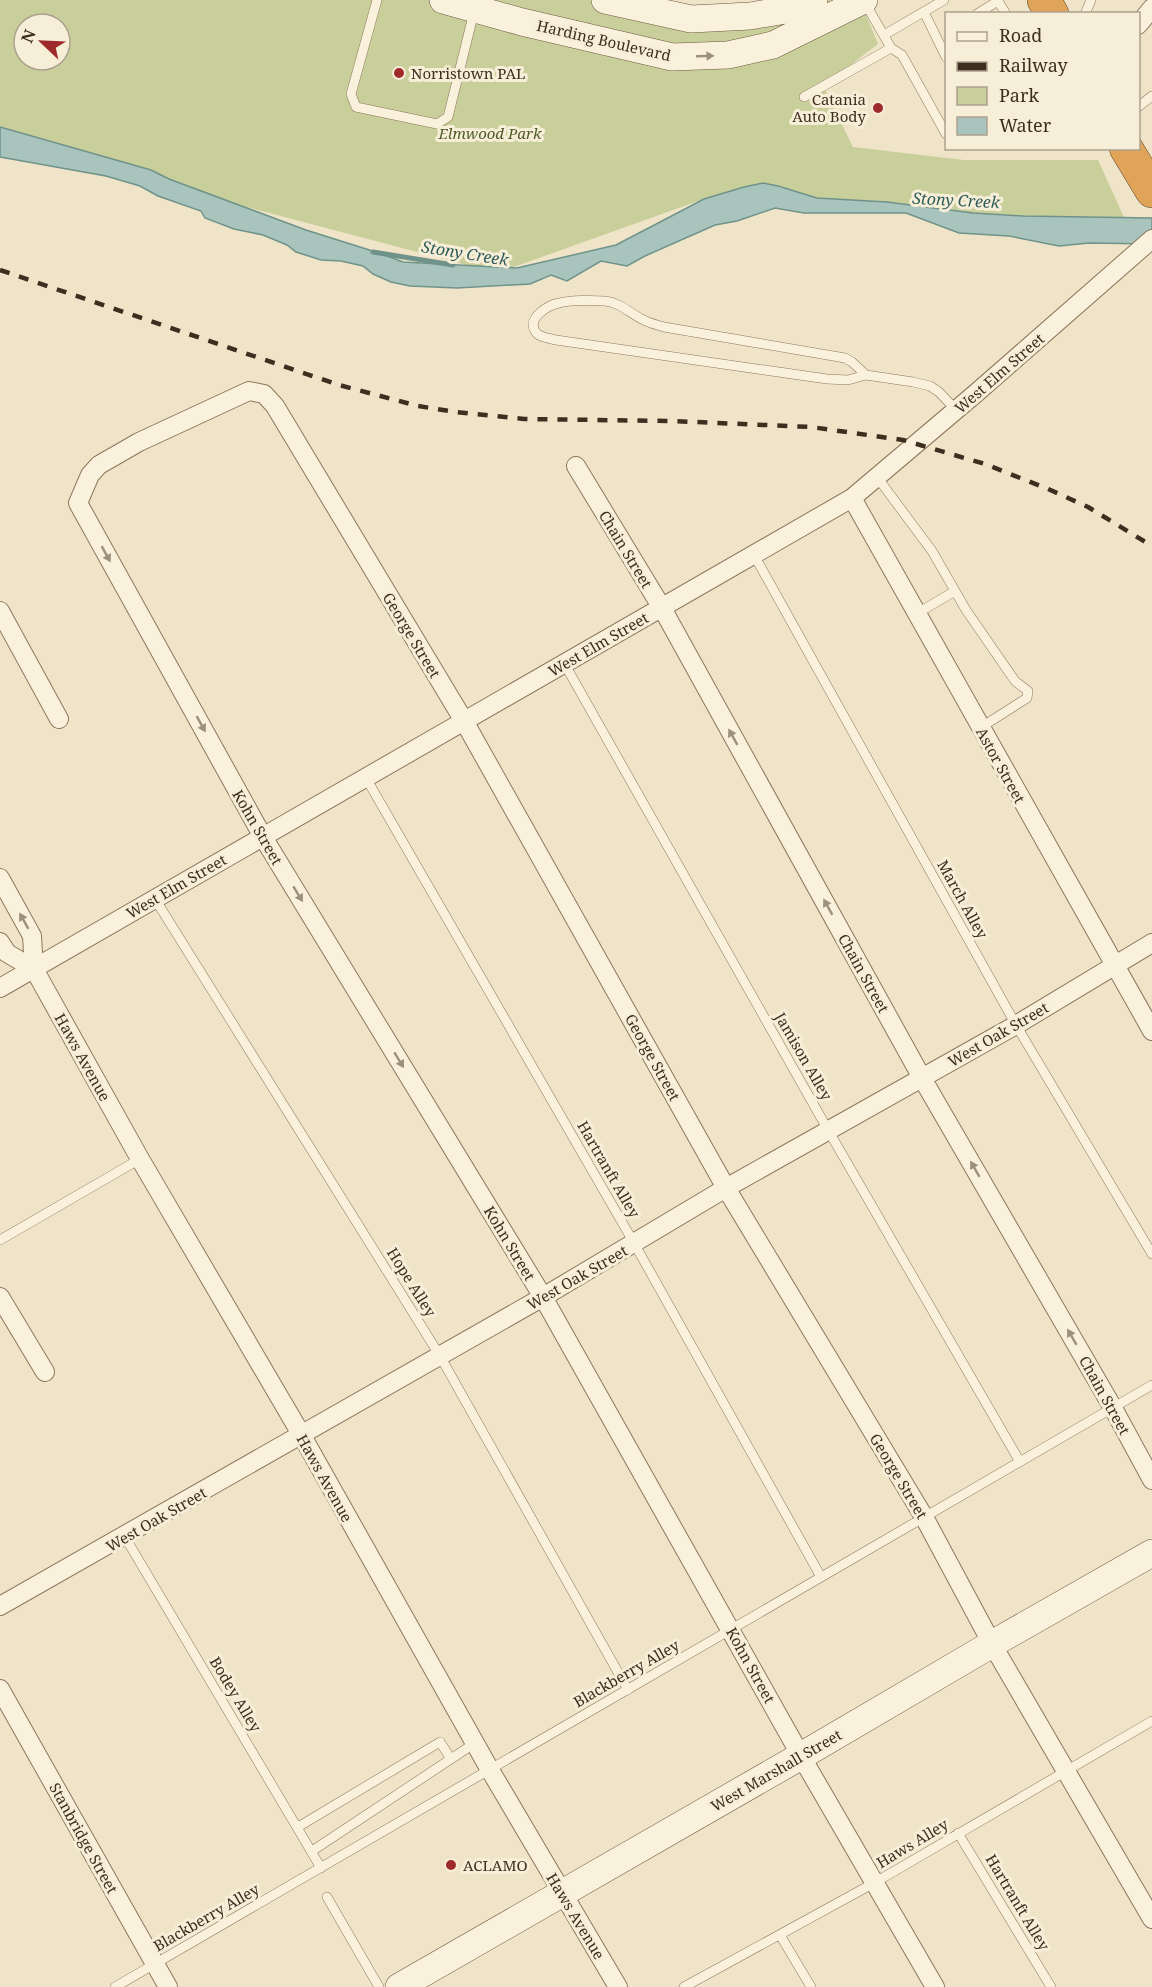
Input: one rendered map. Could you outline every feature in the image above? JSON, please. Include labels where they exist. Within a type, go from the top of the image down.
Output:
[{"type":"highway","points":[[1127,150],[1152,191]]},
{"type":"street","name":"Harding Boulevard","points":[[443,0],[522,22],[672,57],[729,55],[773,45],[864,0]]},
{"type":"street","points":[[605,0],[691,19],[750,16],[786,10],[814,0]]},
{"type":"street","points":[[1140,23],[1152,8]]},
{"type":"street","name":"West Elm Street","points":[[0,988],[852,498],[1152,239]]},
{"type":"street","name":"George Street","points":[[78,503],[90,475],[99,465],[139,442],[249,391],[264,394],[275,406],[464,721],[726,1188],[924,1517],[992,1644],[1150,1911]]},
{"type":"street","name":"Chain Street","points":[[576,466],[662,608],[922,1077],[1113,1408],[1152,1480]]},
{"type":"street","name":"Astor Street","points":[[852,498],[1152,1031]]},
{"type":"street","name":"Kohn Street","points":[[78,503],[263,837],[543,1297],[801,1756],[935,1987]]},
{"type":"street","points":[[0,611],[59,719]]},
{"type":"street","name":"Haws Avenue","points":[[0,878],[32,936],[33,969],[301,1434],[490,1770],[618,1987]]},
{"type":"street","name":"Haws Avenue","points":[[0,942],[7,953],[33,969]]},
{"type":"street","name":"West Oak Street","points":[[0,1606],[543,1297],[726,1188],[1016,1024],[1152,943]]},
{"type":"street","points":[[0,1297],[45,1372]]},
{"type":"street","name":"West Marshall Street","points":[[399,1987],[1152,1553]]},
{"type":"street","name":"Stanbridge Street","points":[[0,1689],[168,1987]]},
{"type":"lane","points":[[377,0],[351,94],[356,107],[438,124],[448,117],[475,9]]},
{"type":"lane","points":[[864,0],[891,48],[902,55],[945,132]]},
{"type":"lane","points":[[884,35],[944,0]]},
{"type":"lane","points":[[980,12],[998,1],[1005,12]]},
{"type":"lane","points":[[924,12],[945,55]]},
{"type":"lane","points":[[804,97],[891,48]]},
{"type":"lane","points":[[1140,105],[1152,96]]},
{"type":"lane","points":[[866,375],[845,358],[664,327],[646,322],[625,307],[607,302],[559,303],[544,309],[537,315],[534,325],[535,331],[541,336],[568,342],[827,379],[848,380],[866,375],[930,386],[956,410]]},
{"type":"lane","points":[[877,477],[932,551],[955,591],[1015,681],[1028,691],[1027,698],[980,728]]},
{"type":"lane","name":"March Alley","points":[[754,555],[1016,1024],[1152,1254]]},
{"type":"lane","points":[[916,614],[955,591]]},
{"type":"lane","name":"Jamison Alley","points":[[564,663],[828,1130],[1020,1462]]},
{"type":"lane","name":"Hartranft Alley","points":[[366,777],[634,1243],[821,1577]]},
{"type":"lane","name":"Hope Alley","points":[[155,898],[440,1356],[628,1690]]},
{"type":"lane","points":[[0,1240],[140,1158]]},
{"type":"lane","name":"Blackberry Alley","points":[[115,1987],[1152,1385]]},
{"type":"lane","name":"Bodey Alley","points":[[125,1536],[321,1868]]},
{"type":"lane","name":"Haws Alley","points":[[684,1987],[874,1883],[1152,1721]]},
{"type":"lane","points":[[298,1827],[440,1742],[451,1759]]},
{"type":"lane","points":[[312,1851],[475,1743]]},
{"type":"lane","name":"Hartranft Alley","points":[[958,1833],[1051,1987]]},
{"type":"lane","points":[[327,1897],[379,1987]]},
{"type":"lane","points":[[780,1935],[811,1987]]},
{"type":"green space","name":"Elmwood Park","points":[[0,0],[633,0],[750,16],[801,0],[860,0],[878,44],[823,86],[853,147],[964,160],[1098,160],[1127,224],[704,199],[497,273],[106,170],[0,131]]},
{"type":"water","points":[[0,127],[151,170],[169,179],[306,230],[403,262],[517,268],[616,245],[704,199],[763,183],[817,198],[887,202],[973,213],[1152,218],[1152,244],[1089,243],[1059,246],[1009,236],[959,233],[906,213],[804,213],[775,208],[737,221],[715,225],[627,266],[601,261],[567,281],[551,275],[530,284],[457,288],[410,286],[391,282],[373,274],[363,266],[341,261],[321,260],[296,252],[287,245],[263,235],[234,229],[205,218],[201,211],[158,196],[140,186],[106,176],[0,157]]},
{"type":"waterway","name":"Stony Creek","points":[[373,252],[453,265]]},
{"type":"railway","points":[[0,270],[339,385],[418,406],[524,419],[672,421],[811,427],[903,440],[985,464],[1048,489],[1088,507],[1152,546]]},
{"type":"place","name":"Norristown PAL","points":[[399,73]]},
{"type":"place","name":"Catania Auto Body","points":[[878,108]]},
{"type":"place","name":"ACLAMO","points":[[451,1865]]}]
